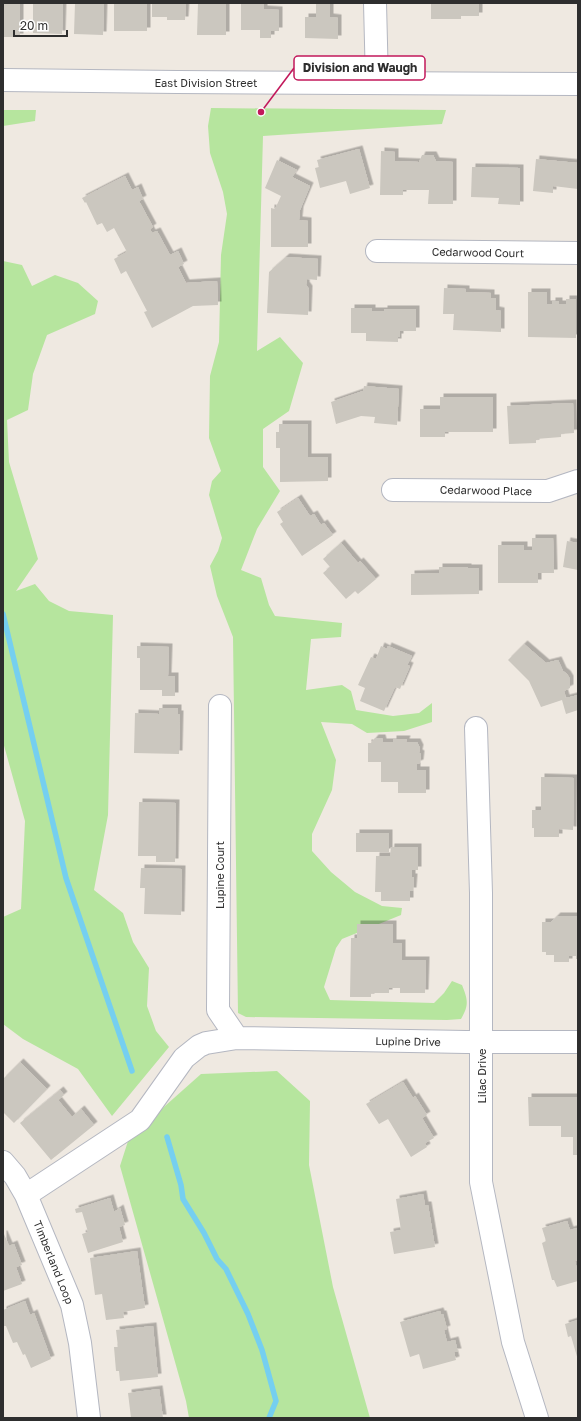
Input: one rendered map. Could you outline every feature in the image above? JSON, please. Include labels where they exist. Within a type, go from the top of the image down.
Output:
[{"type":"street","points":[[375,3],[377,83]]},
{"type":"street","name":"East Division Street","points":[[3,80],[578,84]]},
{"type":"street","name":"Cedarwood Court","points":[[377,251],[578,253]]},
{"type":"street","name":"Cedarwood Place","points":[[393,490],[548,490],[578,481]]},
{"type":"street","name":"Lupine Court","points":[[220,706],[218,1010],[237,1038]]},
{"type":"street","name":"Lilac Drive","points":[[476,728],[481,893],[481,1182],[513,1342],[537,1418]]},
{"type":"street","name":"Lupine Drive","points":[[26,1195],[140,1120],[184,1058],[199,1046],[206,1043],[237,1038],[578,1042]]},
{"type":"street","name":"Timberland Loop","points":[[3,1162],[15,1176],[26,1195],[72,1304],[80,1343],[89,1418]]},
{"type":"green space","points":[[211,108],[446,110],[442,124],[263,136],[257,351],[280,337],[303,363],[289,411],[263,429],[263,467],[280,491],[257,529],[241,570],[261,578],[269,605],[275,616],[342,623],[341,637],[311,639],[306,690],[342,685],[351,691],[356,710],[393,716],[419,713],[432,703],[432,722],[404,731],[367,733],[352,724],[321,722],[336,760],[332,790],[312,834],[312,851],[331,872],[355,892],[382,906],[402,908],[401,915],[342,939],[336,948],[324,987],[330,1000],[434,1003],[444,993],[452,981],[462,985],[466,995],[467,1002],[461,1019],[246,1017],[238,1013],[233,637],[217,596],[210,566],[218,551],[222,538],[209,495],[212,481],[221,471],[209,438],[210,376],[219,342],[221,255],[227,214],[223,192],[210,153],[208,126]]},
{"type":"green space","points":[[3,110],[36,110],[35,121],[3,126]]},
{"type":"green space","points":[[3,261],[22,265],[32,286],[55,275],[78,283],[98,301],[95,314],[47,335],[33,374],[28,410],[7,420],[9,462],[38,559],[16,591],[35,584],[49,601],[69,611],[113,615],[108,815],[94,890],[123,913],[133,942],[149,968],[147,1006],[156,1031],[169,1047],[112,1116],[78,1069],[23,1039],[3,1024],[3,917],[21,909],[25,821],[3,742]]},
{"type":"green space","points":[[277,1071],[310,1101],[309,1165],[333,1287],[370,1418],[189,1418],[186,1401],[120,1166],[129,1138],[201,1074]]},
{"type":"building","points":[[3,3],[20,3],[20,37],[3,37]]},
{"type":"building","points":[[33,3],[63,3],[62,34],[33,33]]},
{"type":"building","points":[[75,3],[104,3],[103,35],[74,34]]},
{"type":"building","points":[[114,3],[147,4],[147,31],[114,31]]},
{"type":"building","points":[[152,3],[186,3],[185,20],[167,20],[167,17],[152,17]]},
{"type":"building","points":[[198,3],[226,3],[226,35],[197,35]]},
{"type":"building","points":[[241,3],[264,3],[264,9],[279,10],[279,31],[271,31],[271,38],[260,38],[260,30],[241,30]]},
{"type":"building","points":[[316,3],[330,3],[330,17],[338,18],[338,39],[305,38],[305,17],[316,17]]},
{"type":"building","points":[[431,3],[479,3],[479,16],[461,16],[461,19],[431,19]]},
{"type":"building","points":[[359,149],[370,188],[350,194],[346,181],[320,188],[315,168],[319,167],[317,160]]},
{"type":"building","points":[[381,151],[395,152],[395,161],[419,162],[422,155],[433,155],[436,161],[453,162],[453,204],[428,204],[429,190],[403,190],[403,195],[380,195]]},
{"type":"building","points":[[536,159],[578,163],[578,189],[553,186],[553,193],[533,191]]},
{"type":"building","points":[[277,160],[297,170],[292,177],[310,186],[300,210],[299,220],[308,221],[308,247],[271,247],[271,208],[275,209],[281,196],[265,188]]},
{"type":"building","points":[[472,167],[520,168],[520,205],[498,204],[499,198],[471,197]]},
{"type":"building","points":[[125,176],[132,190],[138,187],[143,199],[139,201],[153,227],[150,229],[152,233],[157,231],[170,255],[178,251],[184,264],[178,267],[186,283],[217,281],[218,305],[193,306],[152,328],[144,312],[147,311],[126,271],[121,274],[114,259],[127,252],[114,228],[107,232],[102,223],[97,225],[86,202],[85,203],[82,198]]},
{"type":"building","points":[[286,257],[318,259],[317,280],[307,279],[306,285],[309,289],[308,315],[267,313],[269,272]]},
{"type":"building","points":[[444,288],[466,289],[466,292],[491,293],[491,298],[496,298],[496,310],[501,311],[501,332],[453,330],[454,314],[443,314]]},
{"type":"building","points":[[528,292],[547,292],[547,304],[552,304],[552,301],[559,301],[559,304],[566,304],[566,299],[576,299],[576,338],[528,337]]},
{"type":"building","points":[[351,308],[372,308],[372,311],[384,311],[384,309],[416,309],[416,331],[400,331],[398,342],[366,341],[366,333],[351,333]]},
{"type":"building","points":[[364,386],[399,389],[397,425],[374,423],[375,417],[361,416],[336,424],[331,402],[363,391]]},
{"type":"building","points":[[440,397],[493,397],[493,432],[445,432],[445,437],[420,437],[420,409],[440,409]]},
{"type":"building","points":[[573,403],[574,433],[561,434],[561,437],[536,439],[536,443],[509,444],[507,406]]},
{"type":"building","points":[[279,424],[308,424],[308,457],[328,457],[328,481],[280,482],[280,448],[276,448],[276,432],[279,432]]},
{"type":"building","points":[[298,498],[310,516],[314,514],[321,525],[324,523],[333,535],[302,556],[280,524],[283,522],[277,512]]},
{"type":"building","points":[[532,538],[553,538],[554,573],[538,573],[538,583],[498,583],[498,545],[524,545],[524,550],[532,550]]},
{"type":"building","points":[[567,541],[578,543],[578,570],[563,567]]},
{"type":"building","points":[[341,543],[358,563],[360,561],[376,579],[358,594],[355,591],[346,599],[323,573],[330,567],[323,559]]},
{"type":"building","points":[[439,567],[479,568],[479,594],[411,595],[411,574],[439,573]]},
{"type":"building","points":[[524,644],[546,663],[558,660],[563,671],[570,679],[570,688],[564,691],[566,698],[578,695],[578,710],[566,714],[562,700],[541,707],[529,681],[508,660]]},
{"type":"building","points":[[137,646],[169,647],[168,676],[175,676],[175,696],[162,696],[162,690],[140,690],[140,658],[137,658]]},
{"type":"building","points":[[381,646],[387,649],[388,646],[412,656],[407,665],[410,666],[400,689],[395,687],[384,711],[360,701],[365,688],[358,685],[371,657],[376,659]]},
{"type":"building","points":[[159,708],[178,708],[178,714],[180,714],[179,754],[134,753],[135,713],[159,714]]},
{"type":"building","points":[[375,738],[382,738],[383,742],[393,742],[393,739],[407,739],[406,742],[417,742],[420,748],[419,753],[421,754],[420,763],[417,764],[417,770],[426,770],[426,793],[398,793],[398,782],[381,782],[381,762],[368,762],[368,743],[371,743]]},
{"type":"building","points":[[541,777],[574,778],[573,830],[559,829],[559,837],[534,837],[534,828],[532,828],[532,810],[541,810]]},
{"type":"building","points":[[139,802],[176,803],[175,862],[156,862],[156,856],[138,856]]},
{"type":"building","points":[[356,833],[389,833],[389,852],[356,852]]},
{"type":"building","points":[[391,847],[418,847],[418,870],[412,870],[412,877],[414,877],[413,891],[410,891],[410,901],[381,901],[381,892],[375,892],[376,856],[390,856]]},
{"type":"building","points":[[141,868],[182,869],[181,915],[144,914],[145,888],[140,888]]},
{"type":"building","points":[[557,916],[578,916],[578,959],[576,959],[576,956],[569,956],[569,962],[554,962],[554,955],[546,955],[546,952],[542,952],[542,922],[551,922]]},
{"type":"building","points":[[357,924],[393,924],[393,943],[402,943],[402,960],[426,960],[425,993],[400,993],[400,988],[389,988],[389,993],[371,993],[371,997],[350,997],[351,938],[357,938]]},
{"type":"building","points":[[20,1062],[47,1089],[14,1123],[3,1112],[3,1079]]},
{"type":"building","points":[[403,1082],[413,1098],[415,1096],[427,1115],[422,1118],[434,1138],[425,1143],[427,1147],[411,1157],[388,1119],[379,1124],[366,1104]]},
{"type":"building","points":[[60,1090],[64,1095],[58,1100],[72,1117],[81,1109],[94,1125],[51,1160],[20,1123]]},
{"type":"building","points":[[528,1097],[578,1097],[578,1155],[573,1155],[573,1137],[561,1137],[561,1126],[529,1126]]},
{"type":"building","points":[[423,1194],[425,1205],[428,1205],[435,1247],[394,1254],[390,1232],[401,1230],[396,1199]]},
{"type":"building","points":[[110,1198],[114,1212],[120,1208],[125,1225],[119,1227],[123,1242],[88,1253],[82,1234],[88,1232],[82,1212],[76,1213],[75,1209]]},
{"type":"building","points":[[567,1221],[570,1230],[577,1228],[578,1230],[578,1260],[575,1261],[578,1281],[557,1287],[554,1280],[552,1280],[542,1243],[546,1241],[542,1228]]},
{"type":"building","points":[[3,1234],[9,1246],[14,1244],[22,1265],[16,1267],[22,1284],[3,1291]]},
{"type":"building","points":[[137,1251],[145,1308],[123,1312],[124,1318],[106,1320],[102,1294],[95,1295],[90,1258]]},
{"type":"building","points":[[25,1301],[30,1315],[34,1313],[51,1359],[31,1368],[25,1354],[23,1355],[17,1342],[13,1343],[6,1326],[3,1324],[3,1310]]},
{"type":"building","points":[[440,1311],[441,1314],[443,1314],[447,1329],[444,1330],[447,1342],[455,1340],[458,1352],[454,1352],[456,1360],[423,1369],[419,1354],[410,1357],[400,1322]]},
{"type":"building","points":[[578,1320],[578,1360],[571,1336],[568,1337],[565,1324]]},
{"type":"building","points":[[153,1326],[158,1377],[120,1381],[119,1371],[116,1371],[114,1347],[118,1347],[116,1330]]},
{"type":"building","points":[[159,1389],[163,1418],[131,1418],[128,1393]]},
{"type":"waterway","points":[[3,614],[66,878],[132,1071]]},
{"type":"waterway","points":[[167,1137],[181,1185],[183,1199],[204,1233],[217,1259],[226,1269],[248,1314],[262,1350],[276,1401],[269,1418]]},
{"type":"place","name":"Division and Waugh","points":[[261,112]]}]
